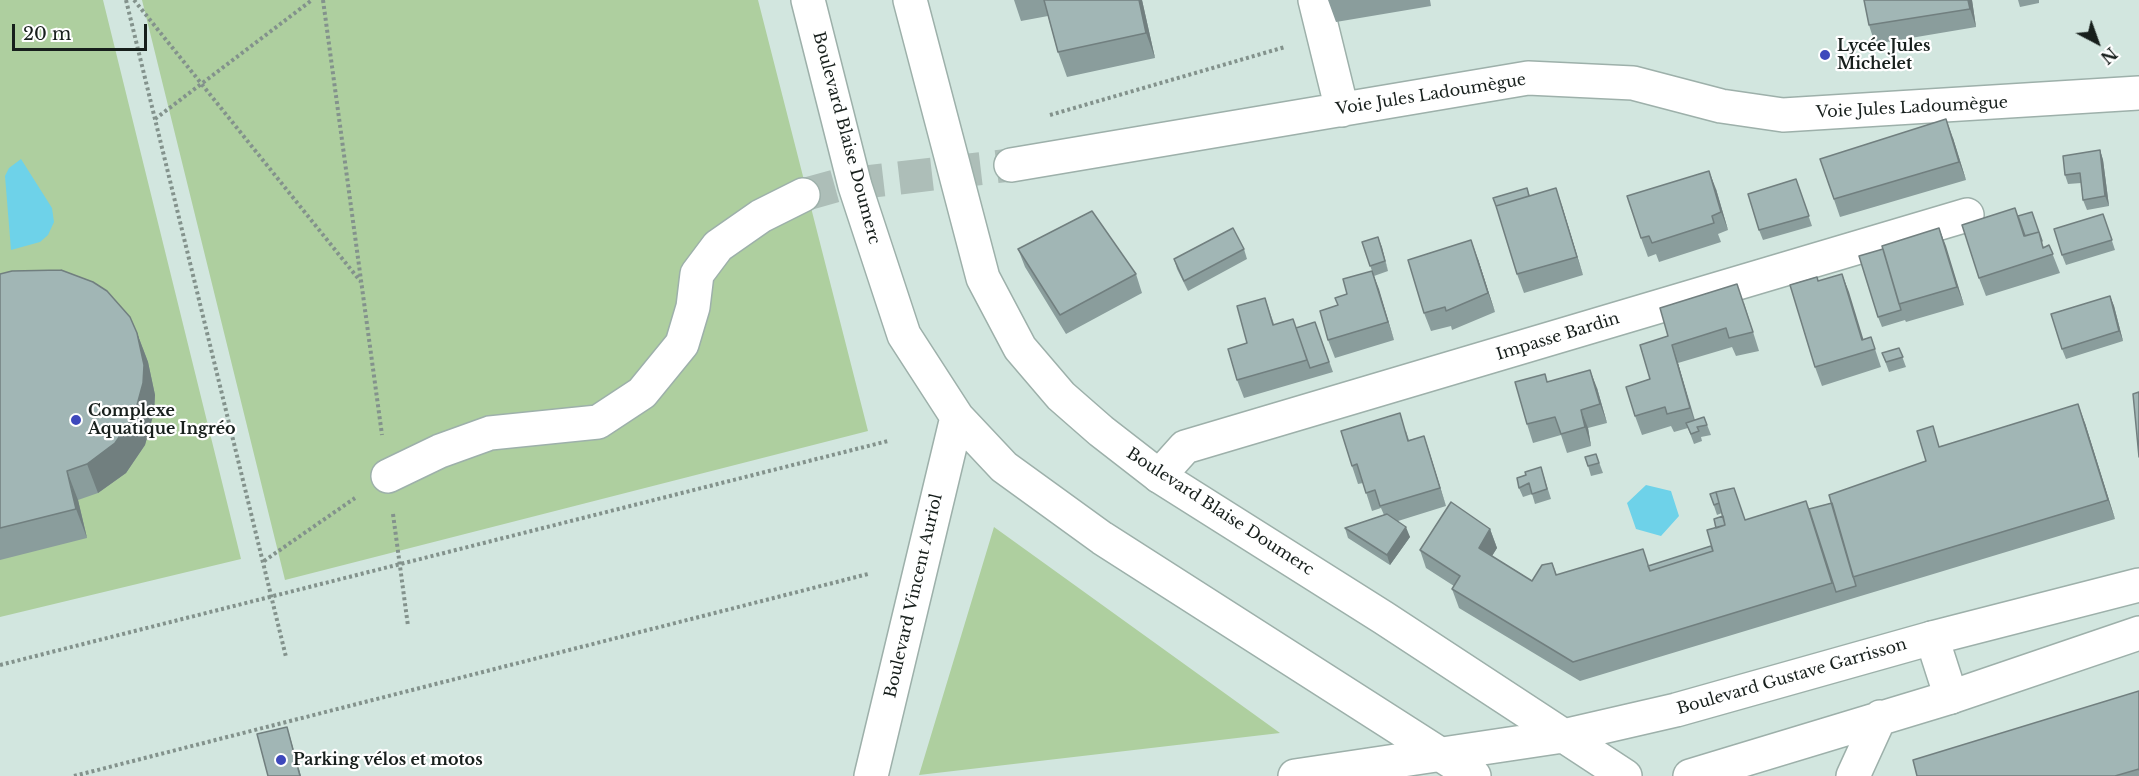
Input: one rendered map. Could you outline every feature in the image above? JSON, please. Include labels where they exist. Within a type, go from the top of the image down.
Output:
[{"type":"main road","name":"Boulevard Blaise Doumerc","points":[[808,0],[855,186],[904,335],[957,417],[1004,467],[1102,538],[1474,776]]},
{"type":"main road","name":"Boulevard Blaise Doumerc","points":[[910,0],[983,278],[1020,348],[1061,396],[1101,431],[1159,476],[1625,776]]},
{"type":"main road","points":[[1315,0],[1342,110]]},
{"type":"main road","name":"Voie Jules Ladoumègue","points":[[1011,165],[1528,78],[1633,83],[1721,106],[1784,115],[2139,93]]},
{"type":"main road","points":[[388,476],[440,450],[490,433],[550,429],[598,422],[642,393],[682,344],[693,307],[697,274],[718,246],[761,216],[803,195]]},
{"type":"main road","name":"Impasse Bardin","points":[[1159,476],[1185,447],[1967,216]]},
{"type":"main road","name":"Boulevard Vincent Auriol","points":[[872,776],[957,417]]},
{"type":"main road","name":"Boulevard Gustave Garrisson","points":[[1295,776],[1563,736],[1676,710],[1932,638],[2139,585]]},
{"type":"main road","points":[[1690,776],[1951,697],[2139,633]]},
{"type":"main road","points":[[1932,638],[1951,697]]},
{"type":"main road","points":[[1853,776],[1880,717]]},
{"type":"path","points":[[126,0],[286,657]]},
{"type":"path","points":[[134,0],[361,283]]},
{"type":"path","points":[[155,119],[312,0]]},
{"type":"path","points":[[323,0],[408,626]]},
{"type":"path","points":[[1040,118],[1324,36]]},
{"type":"path","points":[[0,664],[888,441]]},
{"type":"path","points":[[264,561],[388,476]]},
{"type":"path","points":[[74,776],[868,573]]},
{"type":"green space","points":[[0,0],[103,0],[241,559],[0,617]]},
{"type":"green space","points":[[142,0],[758,0],[868,431],[285,580]]},
{"type":"green space","points":[[994,527],[1280,733],[919,775]]},
{"type":"water","points":[[21,159],[52,208],[54,222],[48,235],[40,242],[11,250],[5,176],[9,168]]},
{"type":"water","points":[[1646,485],[1671,491],[1679,516],[1661,536],[1636,529],[1627,503]]},
{"type":"building","points":[[1044,0],[1139,0],[1146,33],[1058,52]]},
{"type":"building","points":[[1864,0],[1968,0],[1970,9],[1869,25]]},
{"type":"building","points":[[1946,119],[1959,162],[1834,199],[1820,159]]},
{"type":"building","points":[[2100,150],[2105,196],[2083,200],[2080,173],[2065,175],[2063,156]]},
{"type":"building","points":[[1709,171],[1721,212],[1712,216],[1714,223],[1652,243],[1649,236],[1641,238],[1627,196]]},
{"type":"building","points":[[1796,179],[1809,216],[1759,230],[1748,194]]},
{"type":"building","points":[[1527,188],[1529,196],[1496,206],[1493,198]]},
{"type":"building","points":[[1556,188],[1577,257],[1517,274],[1496,206]]},
{"type":"building","points":[[2015,208],[2024,236],[2039,232],[2043,248],[2049,245],[2053,254],[1979,278],[1962,225]]},
{"type":"building","points":[[1092,211],[1136,274],[1060,315],[1018,249]]},
{"type":"building","points":[[2032,212],[2039,232],[2025,236],[2018,216]]},
{"type":"building","points":[[2103,214],[2112,240],[2062,255],[2054,229]]},
{"type":"building","points":[[1233,228],[1244,249],[1184,281],[1174,259]]},
{"type":"building","points":[[1939,228],[1957,287],[1899,304],[1882,246]]},
{"type":"building","points":[[1378,237],[1385,261],[1370,266],[1362,242]]},
{"type":"building","points":[[1471,240],[1488,293],[1446,311],[1445,307],[1424,313],[1408,260]]},
{"type":"building","points":[[1883,249],[1901,310],[1878,317],[1859,256]]},
{"type":"building","name":"Complexe Aquatique Ingréo","points":[[61,270],[93,282],[107,291],[130,317],[137,333],[144,365],[143,383],[134,416],[115,443],[87,464],[67,471],[76,509],[0,528],[0,274],[12,271]]},
{"type":"building","points":[[1372,271],[1388,322],[1328,340],[1320,311],[1338,305],[1335,298],[1347,294],[1343,279]]},
{"type":"building","points":[[1842,274],[1862,340],[1871,337],[1875,349],[1815,367],[1790,285],[1817,277],[1818,281]]},
{"type":"building","points":[[1737,284],[1753,332],[1729,338],[1726,328],[1672,345],[1690,408],[1667,414],[1665,407],[1635,416],[1626,387],[1650,379],[1640,345],[1668,336],[1660,308]]},
{"type":"building","points":[[2110,296],[2119,331],[2062,349],[2051,314]]},
{"type":"building","points":[[1265,298],[1273,325],[1293,319],[1307,360],[1237,380],[1228,349],[1247,343],[1237,306]]},
{"type":"building","points":[[1315,322],[1329,362],[1310,368],[1296,328]]},
{"type":"building","points":[[1899,348],[1903,357],[1886,362],[1882,353]]},
{"type":"building","points":[[1590,370],[1600,404],[1581,410],[1585,427],[1561,434],[1555,417],[1527,424],[1515,382],[1545,374],[1547,382]]},
{"type":"building","points":[[2139,392],[2139,457],[2133,394]]},
{"type":"building","points":[[2078,404],[2108,500],[1853,577],[1829,495],[1926,461],[1917,431],[1933,426],[1939,447]]},
{"type":"building","points":[[1400,413],[1408,441],[1424,436],[1440,488],[1380,506],[1375,490],[1366,493],[1357,464],[1352,466],[1341,431]]},
{"type":"building","points":[[1704,417],[1707,425],[1697,427],[1699,431],[1691,434],[1686,423]]},
{"type":"building","points":[[1596,454],[1599,463],[1588,466],[1585,457]]},
{"type":"building","points":[[1541,467],[1547,489],[1532,494],[1529,483],[1519,488],[1517,478],[1526,475],[1525,472]]},
{"type":"building","points":[[1734,488],[1745,520],[1806,501],[1832,583],[1573,662],[1452,589],[1460,576],[1420,550],[1451,502],[1490,529],[1479,548],[1532,581],[1542,565],[1552,563],[1556,575],[1643,549],[1650,571],[1713,551],[1707,530],[1725,525],[1716,492]]},
{"type":"building","points":[[1716,492],[1719,503],[1714,505],[1710,494]]},
{"type":"building","points":[[1832,503],[1856,586],[1836,592],[1809,509]]},
{"type":"building","points":[[1387,514],[1406,527],[1387,555],[1345,528]]},
{"type":"building","points":[[1723,516],[1725,525],[1716,528],[1714,519]]},
{"type":"building","points":[[1711,546],[1713,551],[1650,571],[1648,566]]},
{"type":"building","points":[[2139,691],[2139,769],[2115,776],[1917,776],[1913,760]]},
{"type":"building","name":"Parking vélos et motos","points":[[287,727],[300,776],[268,776],[257,734]]},
{"type":"tunnel","points":[[803,195],[839,185],[1011,165]]},
{"type":"place","name":"Lycée Jules Michelet","points":[[1825,55]]},
{"type":"place","name":"Complexe Aquatique Ingréo","points":[[76,420]]},
{"type":"place","name":"Parking vélos et motos","points":[[281,760]]}]
